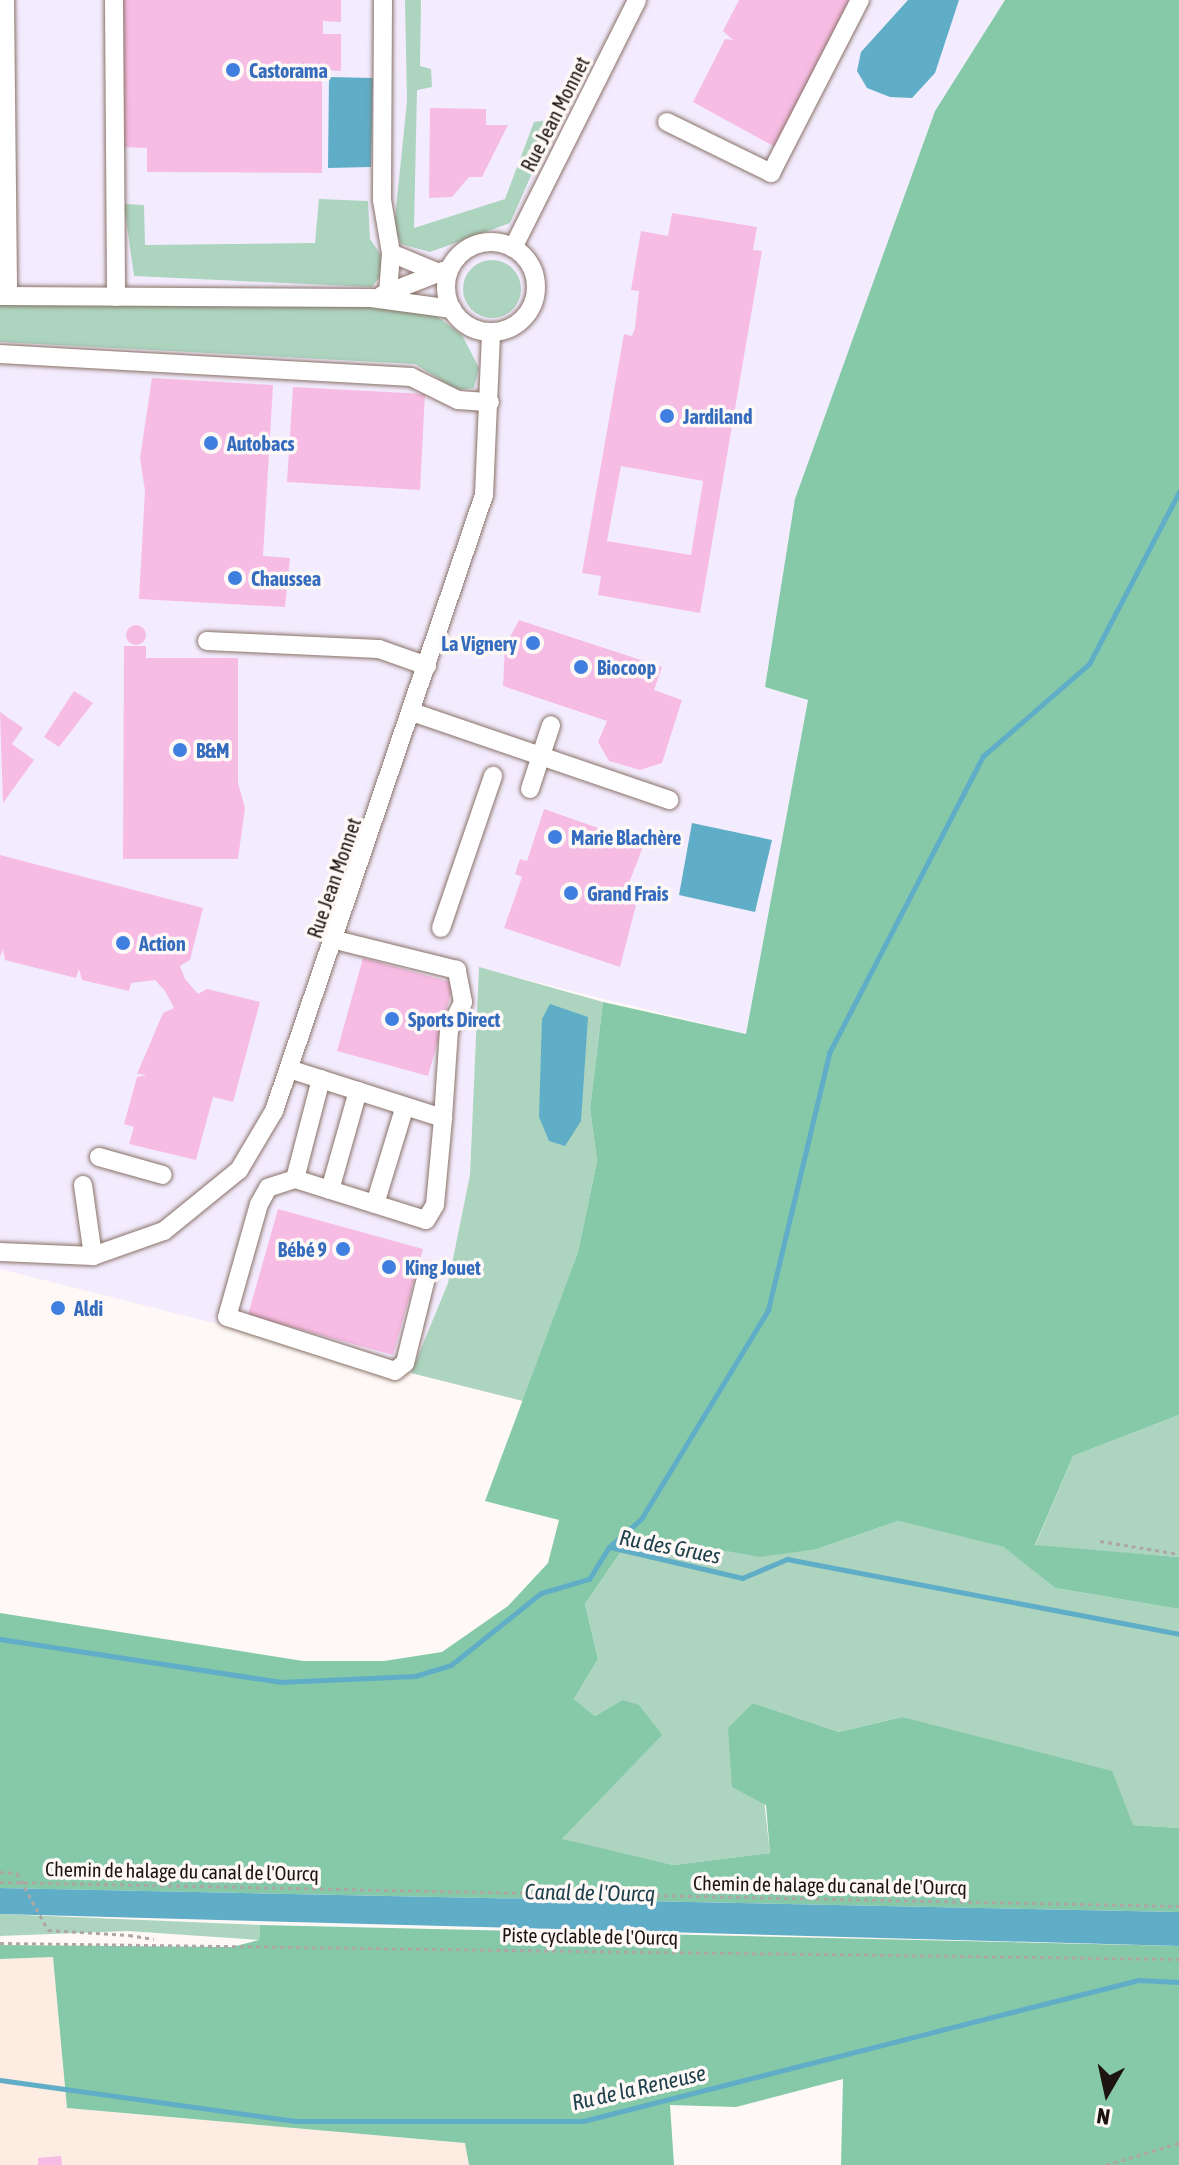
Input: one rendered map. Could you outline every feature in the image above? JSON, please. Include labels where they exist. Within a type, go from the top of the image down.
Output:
[{"type":"street","points":[[5,0],[4,296],[379,296],[452,309]]},
{"type":"street","points":[[114,0],[116,297]]},
{"type":"street","points":[[379,296],[391,253],[382,200],[383,0]]},
{"type":"street","name":"Rue Jean Monnet","points":[[513,248],[637,0]]},
{"type":"street","points":[[667,122],[771,173],[860,0]]},
{"type":"street","points":[[379,296],[445,270],[484,243],[513,248],[532,267],[536,294],[525,317],[491,332],[468,326],[452,309],[445,270]]},
{"type":"street","points":[[391,253],[445,270]]},
{"type":"street","name":"Rue Jean Monnet","points":[[0,1252],[93,1256],[164,1231],[217,1192],[257,1143],[289,1069],[336,940],[484,495],[491,332]]},
{"type":"street","points":[[0,354],[411,377],[458,400],[490,402]]},
{"type":"street","points":[[207,641],[379,649],[427,666]]},
{"type":"street","points":[[412,712],[669,800]]},
{"type":"street","points":[[530,789],[551,725]]},
{"type":"street","points":[[441,928],[493,776]]},
{"type":"street","points":[[336,940],[457,970],[463,1002],[449,1030],[435,1205],[426,1220],[295,1179],[268,1188],[259,1204],[226,1308],[238,1326],[395,1371],[405,1363],[427,1274]]},
{"type":"street","points":[[289,1069],[443,1118]]},
{"type":"street","points":[[295,1179],[321,1079]]},
{"type":"street","points":[[330,1190],[358,1091]]},
{"type":"street","points":[[375,1204],[405,1106]]},
{"type":"street","points":[[99,1157],[163,1175]]},
{"type":"street","points":[[83,1185],[93,1256]]},
{"type":"path","points":[[1100,1541],[1179,1554]]},
{"type":"path","points":[[0,1872],[17,1873],[48,1930],[170,1941]]},
{"type":"path","name":"Chemin de halage du canal de l'Ourcq","points":[[0,1882],[1179,1906]]},
{"type":"path","name":"Piste cyclable de l'Ourcq","points":[[0,1943],[170,1941],[1179,1959]]},
{"type":"path","points":[[1106,2165],[1179,2143]]},
{"type":"shaded area","points":[[0,0],[1005,0],[935,111],[862,316],[765,687],[808,700],[746,1034],[479,968],[470,1175],[448,1283],[411,1373],[0,1269]]},
{"type":"shaded area","points":[[53,1956],[67,2108],[466,2143],[469,2165],[0,2165],[0,1959]]},
{"type":"green space","points":[[405,0],[421,0],[420,66],[431,69],[432,87],[417,90],[414,228],[505,199],[534,122],[556,119],[510,223],[430,252],[401,244],[394,228],[407,101]]},
{"type":"green space","points":[[1005,0],[1179,0],[1179,1415],[1073,1456],[1035,1545],[1179,1557],[1179,1609],[1055,1588],[1004,1547],[898,1521],[817,1549],[760,1557],[633,1534],[585,1604],[598,1659],[574,1699],[595,1716],[622,1700],[639,1705],[662,1735],[562,1839],[673,1865],[770,1853],[766,1805],[732,1787],[728,1728],[753,1703],[839,1732],[902,1717],[1112,1771],[1133,1825],[1179,1828],[1179,1912],[0,1888],[0,1613],[303,1661],[384,1661],[442,1652],[508,1606],[548,1563],[559,1520],[485,1501],[578,1252],[597,1161],[590,1109],[603,1002],[746,1034],[808,700],[765,687],[795,499],[935,111]]},
{"type":"green space","points":[[319,199],[368,201],[370,239],[381,255],[381,275],[372,287],[134,276],[124,204],[144,205],[145,245],[315,243]]},
{"type":"green space","points":[[492,260],[513,268],[521,289],[513,310],[492,318],[471,310],[463,289],[471,268]]},
{"type":"green space","points":[[0,304],[405,306],[434,314],[462,335],[479,368],[474,388],[457,390],[415,364],[0,342]]},
{"type":"green space","points":[[479,967],[603,1002],[590,1109],[597,1161],[578,1252],[523,1401],[411,1373],[448,1283],[470,1175]]},
{"type":"green space","points":[[1179,1415],[1179,1557],[1035,1546],[1073,1456]]},
{"type":"green space","points":[[898,1521],[1005,1547],[1055,1588],[1179,1609],[1179,1828],[1133,1825],[902,1717],[839,1732],[753,1703],[770,1853],[673,1865],[561,1840],[661,1735],[622,1700],[595,1716],[574,1699],[598,1659],[585,1604],[633,1534],[817,1549]]},
{"type":"green space","points":[[0,1914],[260,1925],[259,1940],[128,1931],[0,1936]]},
{"type":"green space","points":[[260,1925],[1179,1946],[1179,2165],[841,2165],[843,2079],[736,2107],[670,2105],[674,2165],[469,2165],[465,2143],[67,2108],[53,1957],[0,1959],[0,1945],[232,1947],[259,1940]]},
{"type":"water","points":[[908,0],[959,0],[935,73],[912,98],[890,97],[867,88],[857,71],[861,52]]},
{"type":"water","points":[[329,77],[373,78],[371,167],[328,168]]},
{"type":"water","points":[[692,823],[772,840],[755,912],[679,895]]},
{"type":"water","points":[[550,1004],[588,1017],[581,1121],[565,1146],[549,1141],[539,1117],[542,1019]]},
{"type":"water","points":[[0,1888],[1179,1912],[1179,1946],[0,1914]]},
{"type":"building","points":[[123,0],[341,0],[341,22],[323,21],[323,34],[341,34],[341,71],[322,70],[322,173],[147,172],[147,148],[122,147]]},
{"type":"building","points":[[739,0],[850,0],[775,147],[693,102],[725,39],[733,40],[723,31]]},
{"type":"building","points":[[430,108],[486,109],[486,125],[508,125],[482,177],[469,177],[452,197],[429,198]]},
{"type":"building","points":[[672,213],[757,227],[753,250],[762,251],[700,613],[598,595],[601,576],[582,573],[624,334],[632,336],[635,328],[639,291],[631,290],[641,231],[668,236]],"holes":[[[621,466],[703,481],[691,555],[607,541]]]},
{"type":"building","points":[[152,378],[273,385],[263,556],[290,558],[285,607],[139,599],[145,491],[140,458]]},
{"type":"building","points":[[293,387],[425,394],[420,490],[287,482]]},
{"type":"building","points":[[519,620],[662,667],[654,690],[682,700],[662,763],[640,770],[609,761],[598,742],[607,721],[503,686],[505,646]]},
{"type":"building","points":[[136,625],[143,628],[146,635],[143,642],[136,645],[129,642],[126,635],[129,628]]},
{"type":"building","points":[[124,646],[146,646],[146,658],[238,658],[238,783],[245,808],[238,859],[123,859]]},
{"type":"building","points":[[74,691],[93,703],[59,747],[44,737]]},
{"type":"building","points":[[0,712],[23,728],[12,744],[34,760],[3,803]]},
{"type":"building","name":"Grand Frais","points":[[544,809],[644,844],[622,901],[636,905],[620,967],[504,928],[522,877],[515,874],[520,859],[527,861]]},
{"type":"building","points":[[0,855],[203,908],[190,960],[180,966],[185,979],[198,994],[207,989],[260,1002],[233,1102],[213,1097],[196,1160],[129,1144],[134,1127],[124,1124],[137,1077],[147,1075],[137,1074],[163,1013],[174,1008],[165,991],[155,980],[131,983],[129,991],[82,980],[79,969],[76,978],[5,960],[3,949],[0,957]]},
{"type":"building","points":[[363,958],[454,983],[428,1076],[337,1051]]},
{"type":"building","points":[[278,1209],[423,1249],[393,1355],[248,1315]]},
{"type":"building","points":[[61,2156],[62,2165],[38,2165],[38,2158]]},
{"type":"waterway","points":[[0,1639],[280,1682],[415,1676],[451,1665],[541,1593],[589,1579],[609,1547],[641,1519],[768,1310],[829,1053],[983,756],[1089,664],[1179,492]]},
{"type":"waterway","name":"Ru des Grues","points":[[610,1547],[742,1578],[787,1559],[1179,1634]]},
{"type":"waterway","name":"Ru de la Reneuse","points":[[0,2080],[295,2121],[583,2121],[1138,1980],[1179,1982]]},
{"type":"place","name":"Castorama","points":[[233,70]]},
{"type":"place","name":"Jardiland","points":[[667,416]]},
{"type":"place","name":"Autobacs","points":[[211,443]]},
{"type":"place","name":"Chaussea","points":[[235,578]]},
{"type":"place","name":"La Vignery","points":[[533,643]]},
{"type":"place","name":"Biocoop","points":[[581,667]]},
{"type":"place","name":"B&M","points":[[180,750]]},
{"type":"place","name":"Marie Blachère","points":[[555,837]]},
{"type":"place","name":"Grand Frais","points":[[571,893]]},
{"type":"place","name":"Action","points":[[123,943]]},
{"type":"place","name":"Sports Direct","points":[[392,1019]]},
{"type":"place","name":"Bébé 9","points":[[343,1249]]},
{"type":"place","name":"King Jouet","points":[[389,1267]]},
{"type":"place","name":"Aldi","points":[[58,1308]]},
{"type":"water label","name":"Canal de l'Ourcq","points":[[590,1893]]}]
